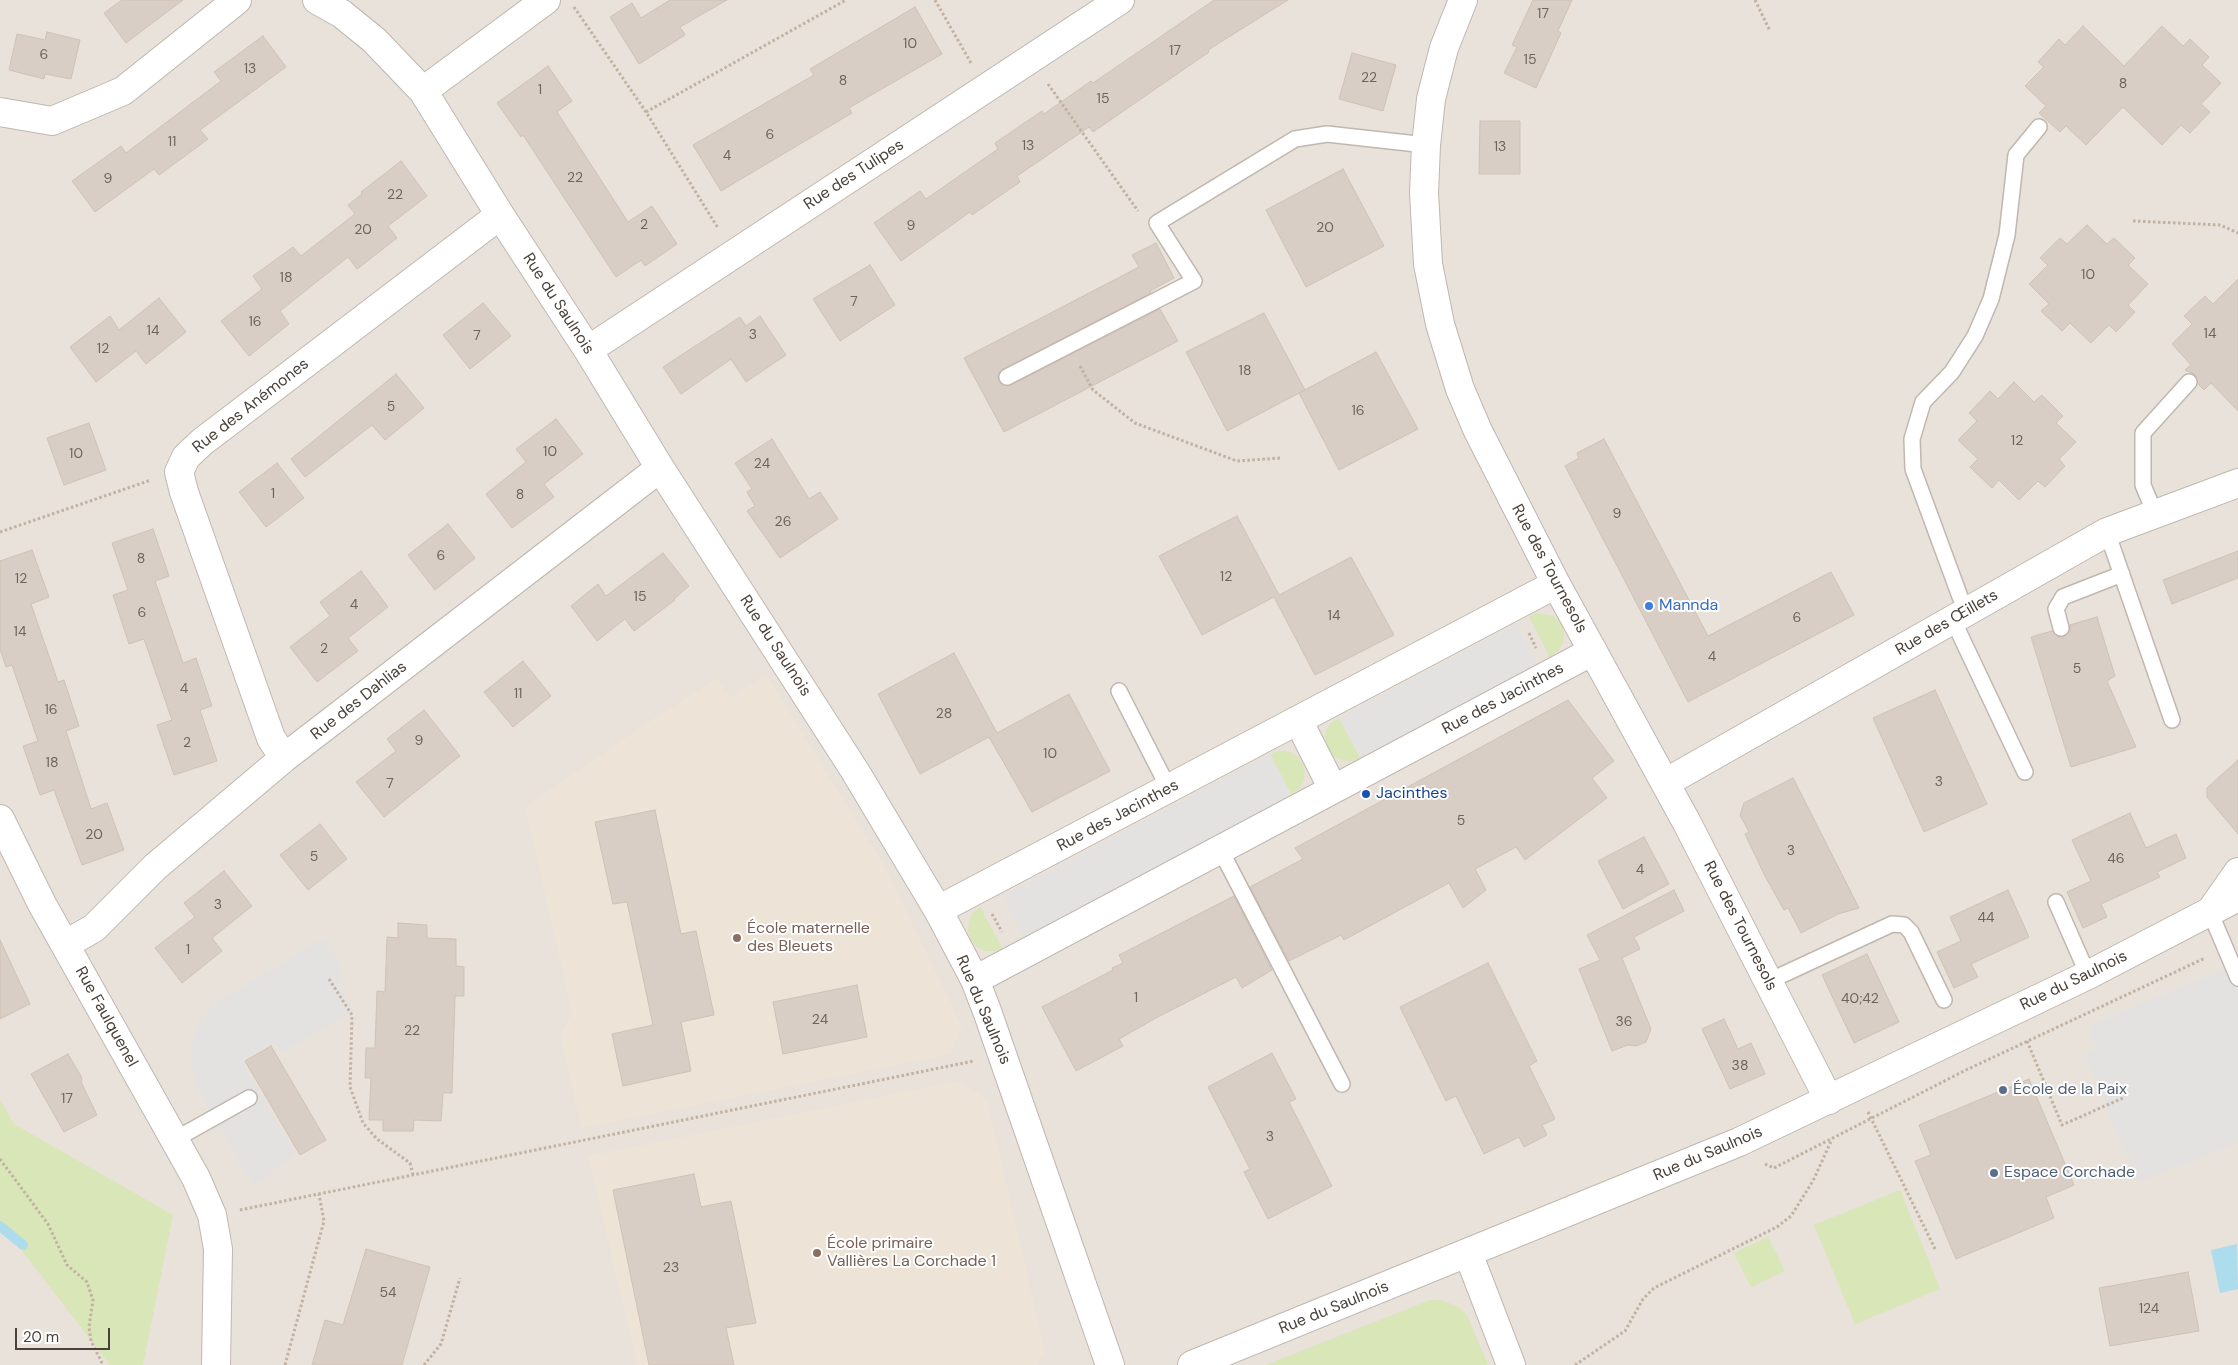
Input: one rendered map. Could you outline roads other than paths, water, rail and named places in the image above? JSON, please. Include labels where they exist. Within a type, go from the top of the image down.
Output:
[{"type":"street","points":[[0,112],[52,121],[123,91],[237,0]]},
{"type":"street","name":"Rue du Saulnois","points":[[317,0],[342,14],[374,40],[423,91],[500,215],[588,350],[660,468],[856,771],[938,910],[974,980],[1003,1055],[1110,1365]]},
{"type":"street","name":"Rue des Tulipes","points":[[588,350],[1120,0]]},
{"type":"street","name":"Rue des Tournesols","points":[[1463,0],[1444,48],[1431,98],[1426,144],[1424,193],[1428,264],[1440,324],[1460,389],[1476,426],[1556,584],[1665,783],[1829,1100]]},
{"type":"street","points":[[423,91],[559,2]]},
{"type":"street","name":"Rue des Anémones","points":[[284,758],[271,738],[184,492],[180,472],[186,457],[202,442],[500,215]]},
{"type":"street","name":"Rue des Dahlias","points":[[66,944],[94,928],[156,867],[284,758],[660,468]]},
{"type":"street","name":"Rue des Œillets","points":[[1665,783],[2107,532],[2238,483]]},
{"type":"street","name":"Rue des Jacinthes","points":[[938,910],[1556,584]]},
{"type":"street","name":"Rue des Jacinthes","points":[[974,980],[1593,651]]},
{"type":"street","points":[[1298,720],[1333,789]]},
{"type":"street","name":"Rue Faulquenel","points":[[0,819],[42,904],[196,1178],[212,1215],[218,1249],[216,1365]]},
{"type":"street","name":"Rue du Saulnois","points":[[2210,912],[2238,872]]},
{"type":"street","name":"Rue du Saulnois","points":[[1192,1365],[1739,1142],[2088,975],[2238,897]]},
{"type":"street","points":[[1468,1253],[1512,1365]]},
{"type":"lane","points":[[2025,772],[1960,616],[1913,469],[1912,438],[1923,402],[1952,372],[1975,336],[1991,300],[2007,235],[2016,155],[2039,127]]},
{"type":"lane","points":[[1007,377],[1194,282],[1157,223],[1295,139],[1328,134],[1426,144]]},
{"type":"lane","points":[[2155,514],[2143,485],[2143,433],[2188,382]]},
{"type":"lane","points":[[2107,532],[2172,720]]},
{"type":"lane","points":[[2061,628],[2056,609],[2063,597],[2122,574]]},
{"type":"lane","points":[[1119,691],[1169,789]]},
{"type":"lane","points":[[1220,849],[1342,1084]]},
{"type":"lane","points":[[2056,902],[2088,975]]},
{"type":"lane","points":[[2210,912],[2238,978]]},
{"type":"lane","points":[[1769,981],[1892,924],[1904,925],[1911,932],[1944,1000]]},
{"type":"lane","points":[[174,1140],[249,1098]]},
{"type":"water","points":[[2237,1244],[2238,1289],[2220,1293],[2211,1250]]},
{"type":"waterway","points":[[0,1226],[23,1245]]},
{"type":"place","name":"Mannda","points":[[1649,606]]},
{"type":"place","name":"Jacinthes","points":[[1366,794]]},
{"type":"place","name":"École maternelle des Bleuets","points":[[737,938]]},
{"type":"place","name":"École de la Paix","points":[[2003,1090]]},
{"type":"place","name":"Espace Corchade","points":[[1994,1173]]},
{"type":"place","name":"École primaire Vallières La Corchade 1","points":[[817,1253]]}]
